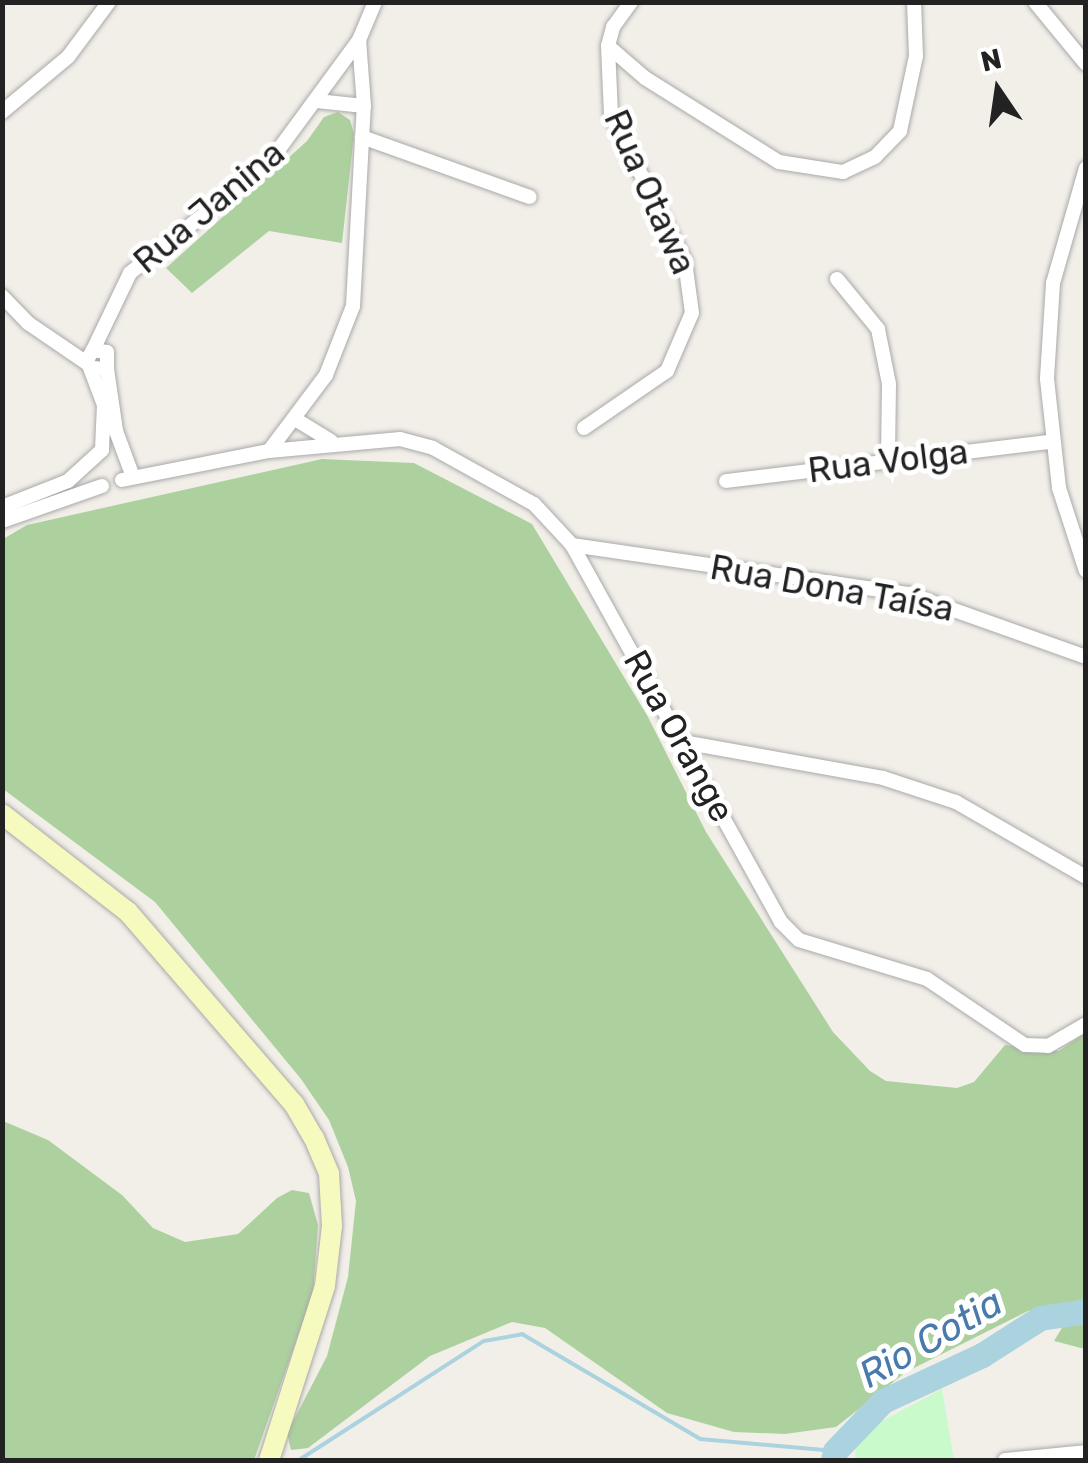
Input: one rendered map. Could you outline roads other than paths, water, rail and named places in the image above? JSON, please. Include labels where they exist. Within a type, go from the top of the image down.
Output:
[{"type":"main road","points":[[2,814],[128,912],[294,1104],[329,1174],[332,1226],[325,1286],[269,1460]]},
{"type":"street","points":[[2,112],[68,56],[109,2]]},
{"type":"street","name":"Rua Janina","points":[[90,359],[130,273],[268,164],[359,40],[376,2]]},
{"type":"street","name":"Rua Otawa","points":[[584,428],[668,371],[692,313],[686,261],[611,115],[608,46],[612,27],[631,2]]},
{"type":"street","points":[[608,46],[645,78],[756,148],[812,172],[842,172],[876,157],[900,132],[916,56],[914,2]]},
{"type":"street","points":[[1035,2],[1086,64]]},
{"type":"street","points":[[269,450],[326,375],[353,306],[364,106],[359,40]]},
{"type":"street","points":[[317,100],[364,106]]},
{"type":"street","points":[[362,137],[530,198]]},
{"type":"street","points":[[1086,168],[1053,283],[1050,442],[1070,535],[1086,571]]},
{"type":"street","points":[[837,279],[878,329],[889,384],[888,460]]},
{"type":"street","points":[[2,296],[55,343],[90,359],[108,362]]},
{"type":"street","name":"Rua Janina","points":[[109,316],[108,362],[116,430],[128,478]]},
{"type":"street","points":[[90,359],[108,362]]},
{"type":"street","points":[[2,507],[68,482],[102,450],[104,405],[90,359]]},
{"type":"street","points":[[295,418],[336,443]]},
{"type":"street","name":"Rua Orange","points":[[128,478],[269,450],[400,440],[433,448],[534,504],[572,545],[781,922],[799,940],[927,980],[1001,1035],[1025,1044],[1048,1046],[1086,1024]]},
{"type":"street","name":"Rua Volga","points":[[726,481],[1050,442]]},
{"type":"street","points":[[2,522],[102,486]]},
{"type":"street","name":"Rua Dona Taísa","points":[[572,545],[909,594],[1086,657]]},
{"type":"street","points":[[682,742],[849,770],[943,798],[994,819],[1086,877]]},
{"type":"street","points":[[1005,1460],[1086,1452]]},
{"type":"waterway","name":"Rio Cotia","points":[[833,1460],[835,1451],[883,1401],[982,1355],[1040,1318],[1086,1311]]},
{"type":"waterway","points":[[299,1460],[484,1341],[522,1334],[700,1439],[835,1451]]}]
